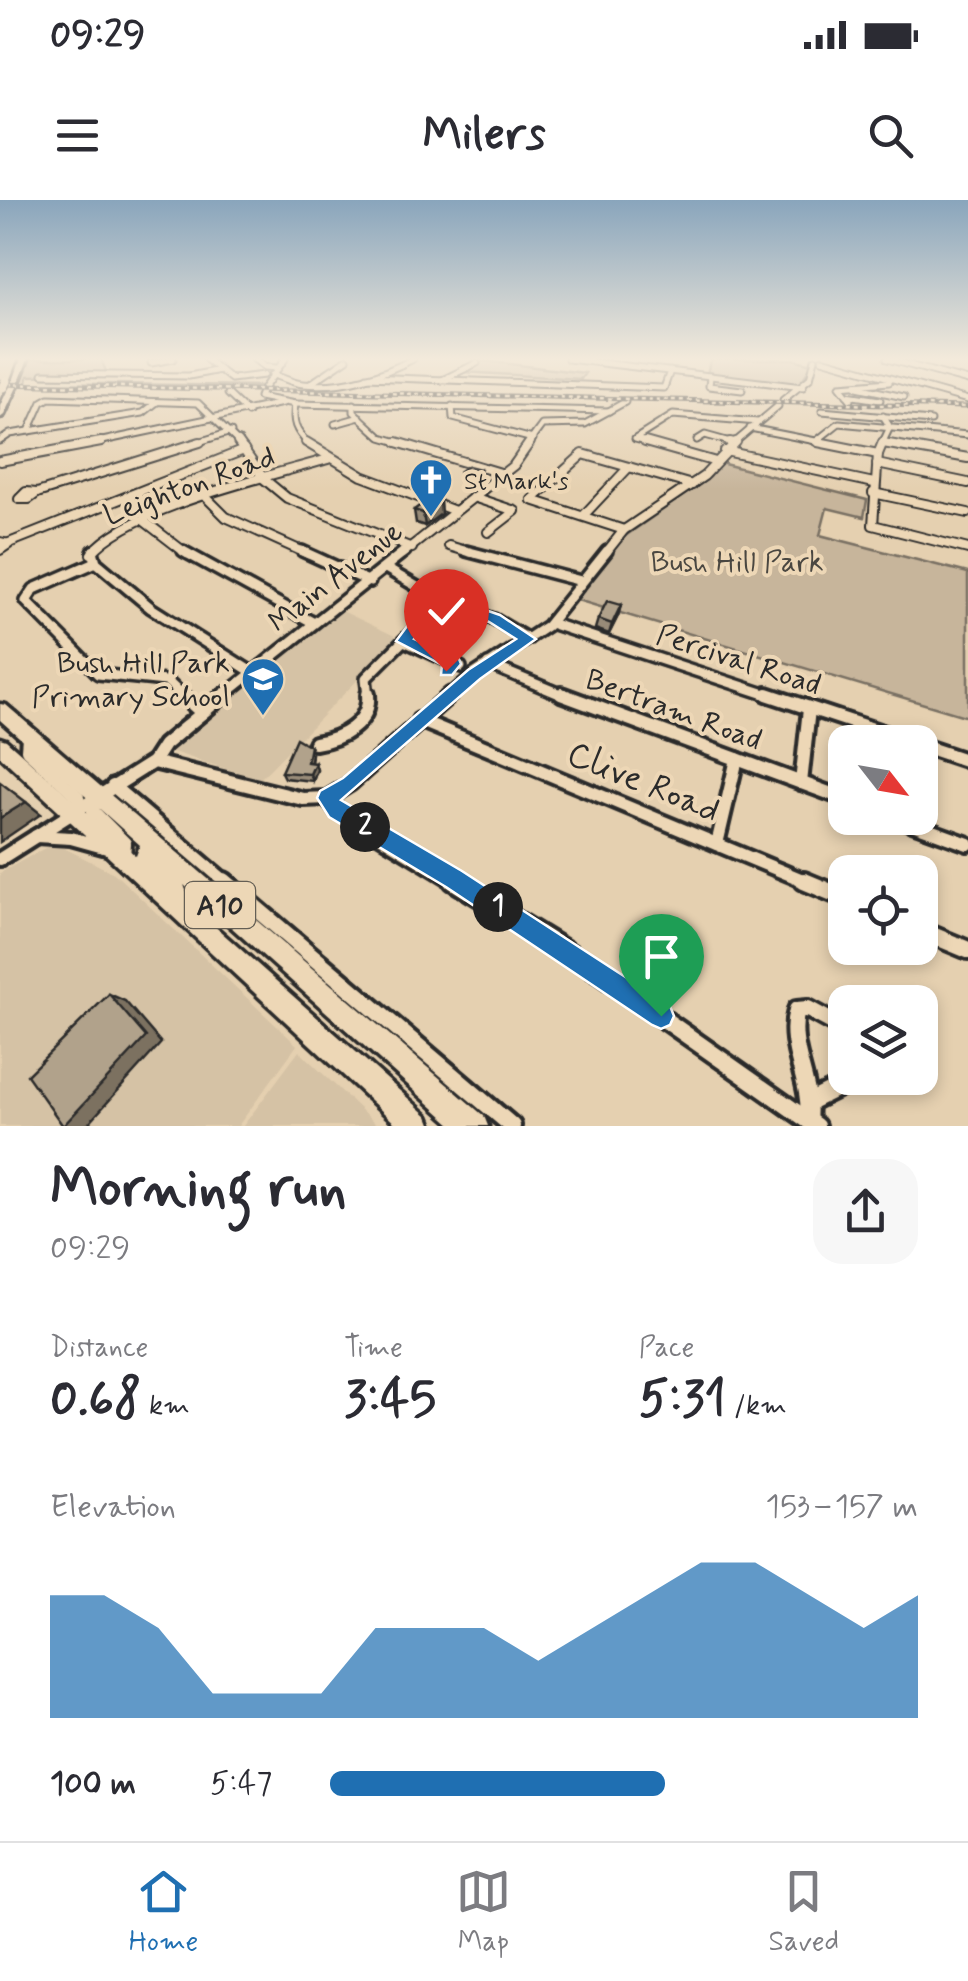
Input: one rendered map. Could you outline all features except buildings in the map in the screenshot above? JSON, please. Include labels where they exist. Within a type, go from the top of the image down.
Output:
[{"type":"highway","name":"A10","points":[[0,710],[28,737],[105,791],[152,845],[474,1126]]},
{"type":"highway","name":"A10","points":[[0,745],[418,1126]]},
{"type":"highway","name":"A10","points":[[152,845],[145,854],[176,890],[184,910]]},
{"type":"street","points":[[29,431],[42,402]]},
{"type":"street","points":[[0,441],[8,435],[29,431],[143,414],[157,402]]},
{"type":"street","points":[[198,402],[231,432],[264,479],[288,498],[412,548]]},
{"type":"street","points":[[237,402],[248,412]]},
{"type":"street","points":[[277,402],[609,410],[625,402]]},
{"type":"street","points":[[154,762],[280,795],[327,798],[350,784],[419,720],[488,664],[550,623],[624,530],[692,485],[782,402]]},
{"type":"street","points":[[0,461],[216,420],[283,403]]},
{"type":"street","points":[[354,404],[353,410],[381,437],[504,474]]},
{"type":"street","points":[[296,405],[292,420],[296,431],[328,459],[354,474],[455,511]]},
{"type":"street","points":[[452,406],[453,418],[533,439]]},
{"type":"street","name":"Main Avenue","points":[[0,859],[154,762],[164,745],[202,713],[504,474],[523,456],[542,426],[579,425],[609,410]]},
{"type":"street","points":[[822,411],[931,421]]},
{"type":"street","points":[[716,462],[635,439],[672,415],[758,422]]},
{"type":"street","points":[[883,416],[890,427]]},
{"type":"street","points":[[335,424],[360,417]]},
{"type":"street","points":[[815,442],[839,423],[968,435]]},
{"type":"street","points":[[890,427],[876,464],[873,525],[968,549]]},
{"type":"street","points":[[750,428],[878,454]]},
{"type":"street","points":[[38,493],[231,432]]},
{"type":"street","points":[[697,440],[706,433],[734,443]]},
{"type":"street","points":[[883,442],[968,458]]},
{"type":"street","points":[[0,550],[4,542],[244,450]]},
{"type":"street","points":[[725,451],[968,512]]},
{"type":"street","points":[[624,530],[532,500],[582,455],[692,485]]},
{"type":"street","name":"Leighton Road","points":[[252,672],[151,608],[96,562],[92,552],[96,545],[143,520],[328,459]]},
{"type":"street","points":[[876,464],[968,482]]},
{"type":"street","points":[[583,516],[629,466]]},
{"type":"street","points":[[473,497],[515,512],[488,532]]},
{"type":"street","points":[[208,498],[226,517],[370,582]]},
{"type":"street","points":[[143,520],[192,558],[314,623]]},
{"type":"street","points":[[449,546],[503,561],[548,567],[581,581]]},
{"type":"street","points":[[548,567],[560,556]]},
{"type":"street","points":[[96,562],[34,589],[26,601],[98,674],[166,682],[202,713]]},
{"type":"street","points":[[387,569],[436,598],[494,618],[528,639]]},
{"type":"street","points":[[315,742],[334,738],[361,720],[369,704],[366,678],[404,641],[436,598]]},
{"type":"street","name":"Percival Road","points":[[550,623],[859,725]]},
{"type":"street","points":[[404,641],[453,667]]},
{"type":"street","name":"Bertram Road","points":[[488,664],[500,672],[828,793]]},
{"type":"street","points":[[802,783],[809,709]]},
{"type":"street","name":"Clive Road","points":[[419,720],[828,891]]},
{"type":"street","name":"A10","points":[[28,737],[26,750],[78,797],[79,803],[72,812]]},
{"type":"street","points":[[938,751],[968,761]]},
{"type":"street","points":[[718,844],[737,759]]},
{"type":"street","points":[[35,836],[71,838],[118,853],[125,843],[93,811],[105,791],[512,1126]]},
{"type":"street","points":[[327,798],[336,810],[567,952],[812,1123]]},
{"type":"street","points":[[938,833],[968,844]]},
{"type":"street","points":[[938,938],[968,950]]},
{"type":"street","points":[[812,1123],[813,1100],[793,1041],[793,1019],[797,1010],[808,1008],[828,1019]]},
{"type":"street","points":[[813,1100],[828,1092]]},
{"type":"shaded area","name":"Bush Hill Park Primary School","points":[[340,610],[399,638],[259,780],[167,750]]},
{"type":"shaded area","points":[[54,843],[114,873],[297,1045],[238,1126],[0,1126],[0,873]]},
{"type":"shaded area","points":[[299,1051],[378,1126],[243,1126]]},
{"type":"green space","name":"Bush Hill Park","points":[[720,463],[867,500],[864,517],[827,508],[820,535],[968,573],[968,717],[577,600],[618,541],[710,477]]},
{"type":"railway","points":[[767,402],[968,407]]},
{"type":"place","name":"St Mark's","points":[[431,518]]},
{"type":"place","name":"Bush Hill Park Primary School","points":[[263,717]]},
{"type":"route","points":[[446,671],[453,664],[404,641],[436,598],[494,618],[528,639],[474,674],[350,784],[327,798],[336,810],[454,879],[661,1016]]}]
